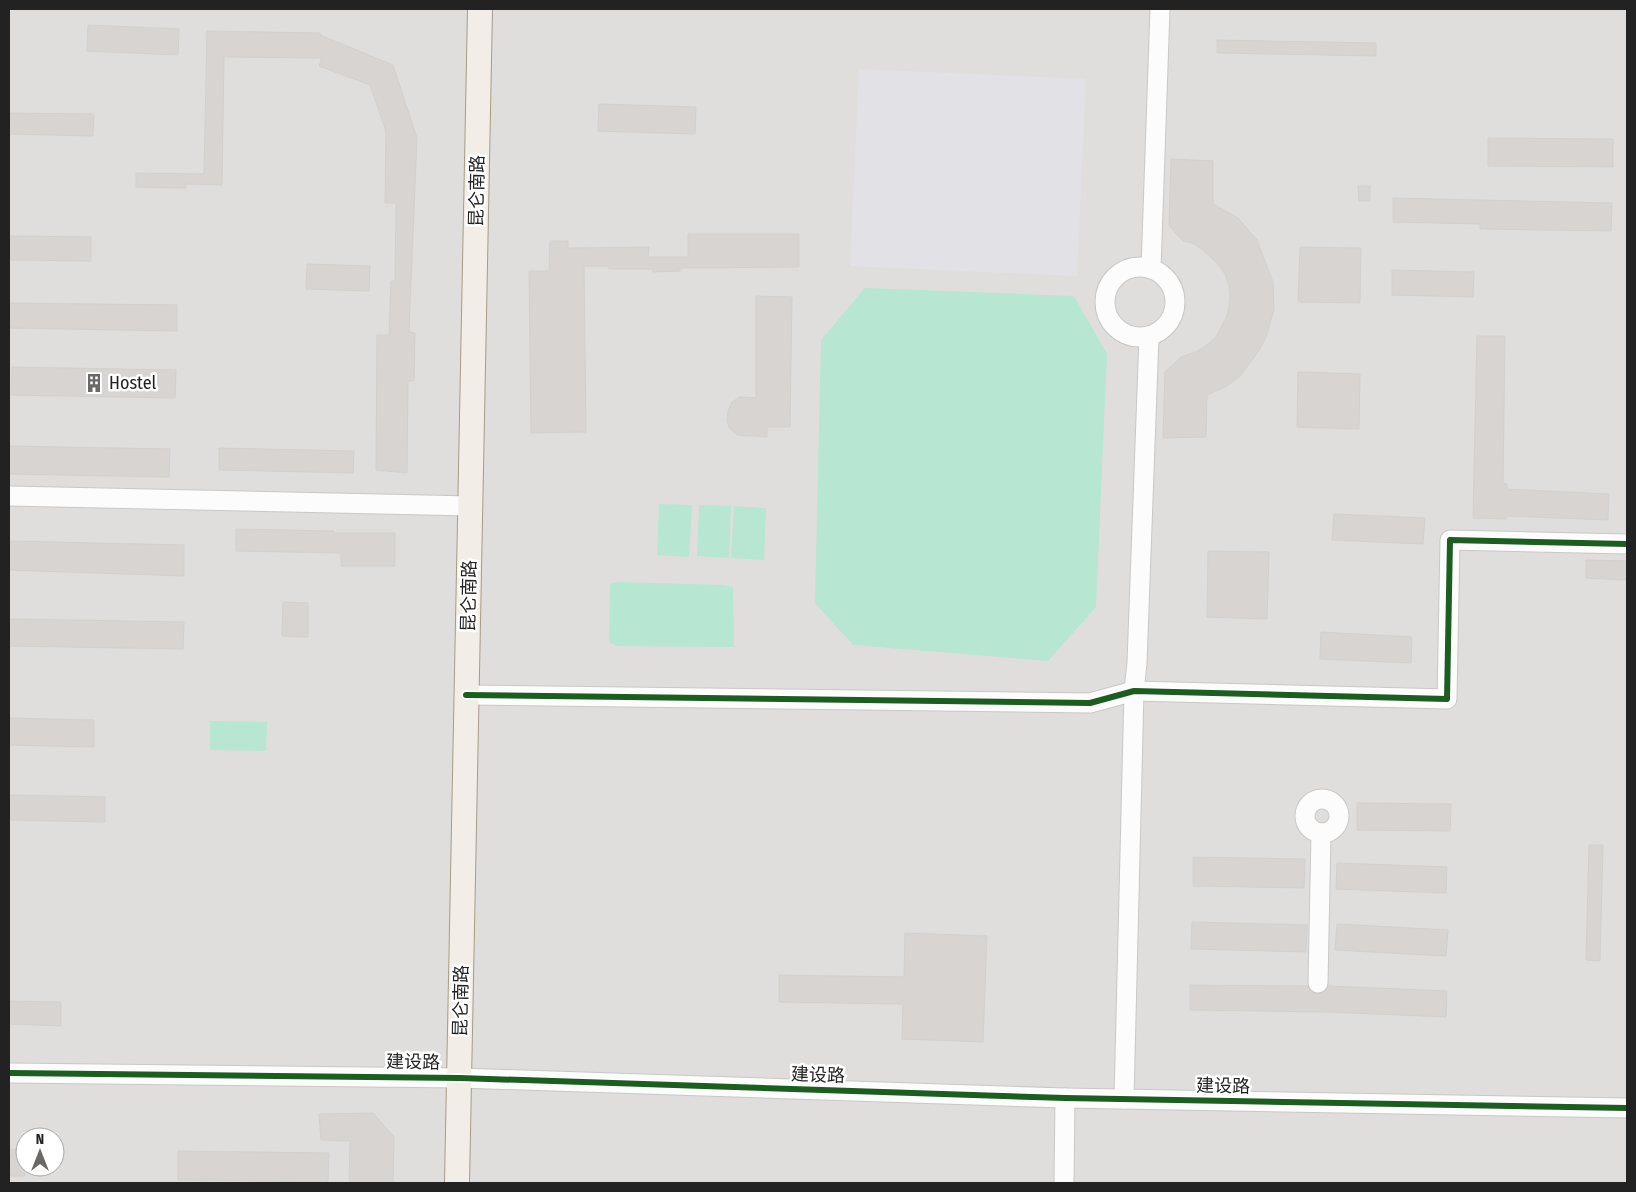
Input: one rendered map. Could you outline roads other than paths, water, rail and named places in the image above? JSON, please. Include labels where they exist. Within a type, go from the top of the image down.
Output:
[{"type":"main road","name":"昆仑南路","points":[[457,1183],[480,9]]},
{"type":"street","points":[[1151,270],[1160,9]]},
{"type":"street","points":[[1141,267],[1151,270],[1155,270],[1166,278],[1174,290],[1176,303],[1173,317],[1165,328],[1153,336],[1140,338],[1126,335],[1115,327],[1107,315],[1105,302],[1108,288],[1116,277],[1128,270],[1141,267]]},
{"type":"street","points":[[1124,1099],[1134,691],[1137,662],[1149,336]]},
{"type":"street","points":[[9,496],[471,506]]},
{"type":"street","points":[[466,695],[1090,703],[1134,691],[1447,698],[1450,540],[1627,544]]},
{"type":"street","points":[[1318,983],[1321,833]]},
{"type":"street","name":"建设路","points":[[9,1072],[460,1078],[1065,1098],[1627,1108]]},
{"type":"street","points":[[1064,1183],[1065,1098]]},
{"type":"place","name":"Hostel","points":[[94,383]]}]
